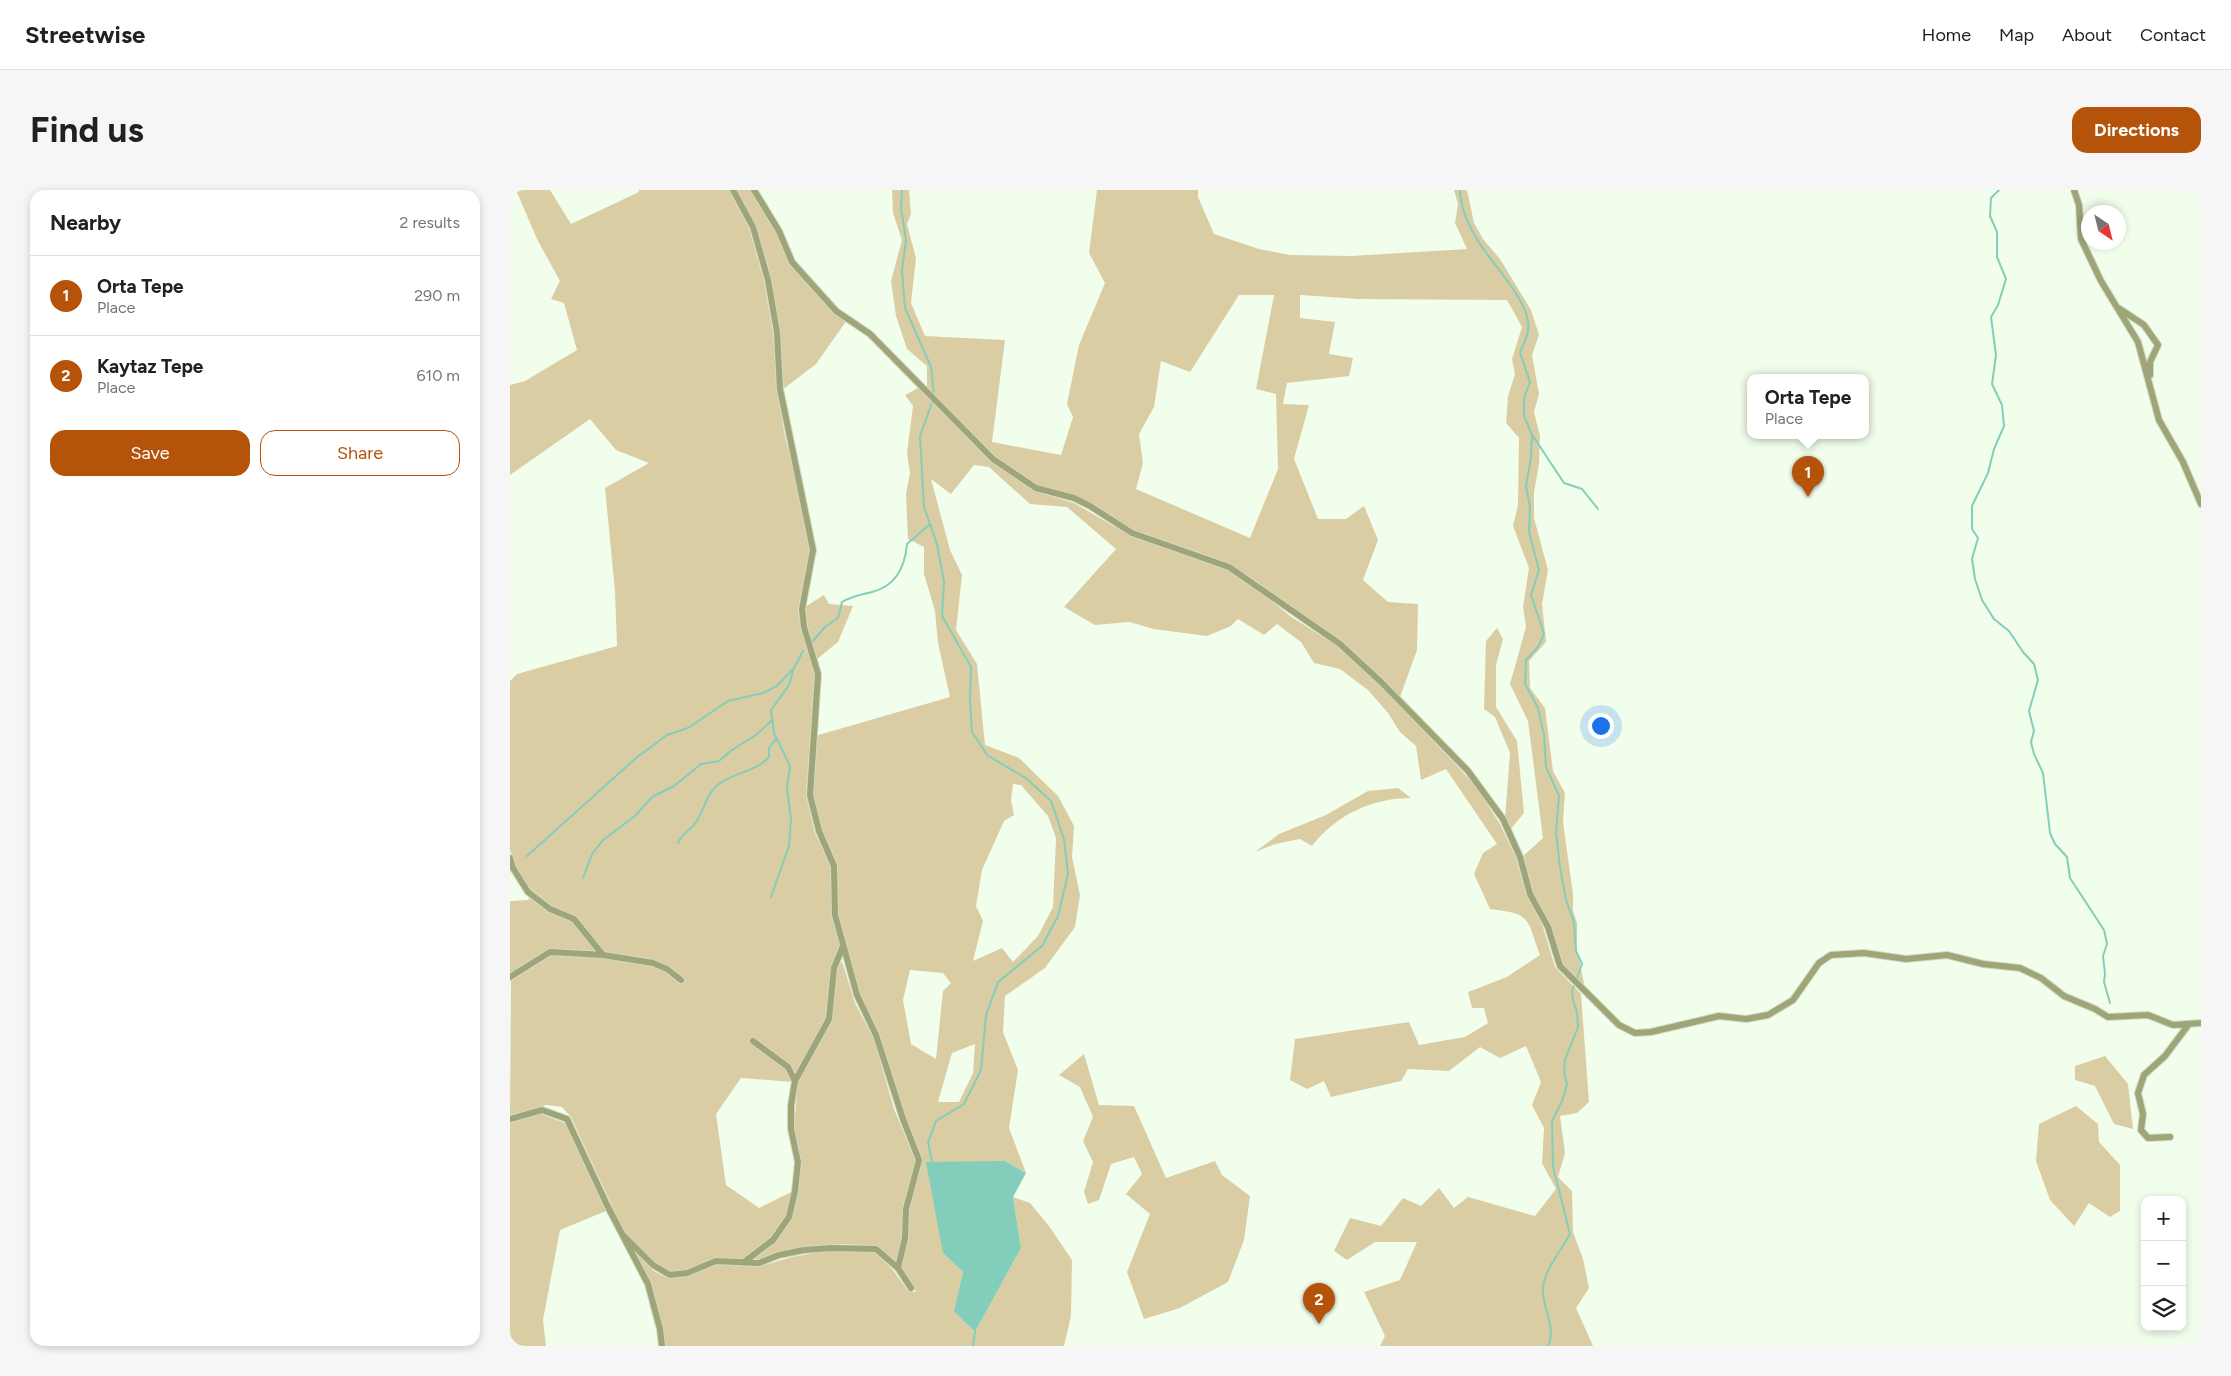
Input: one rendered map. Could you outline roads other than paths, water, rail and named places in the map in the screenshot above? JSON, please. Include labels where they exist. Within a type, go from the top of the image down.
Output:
[{"type":"street","points":[[733,190],[753,227],[768,280],[777,332],[780,388],[813,550],[802,609],[804,627],[818,674],[810,795],[819,831],[834,866],[835,915],[857,995],[876,1035],[903,1119],[919,1160],[906,1209],[905,1238],[898,1268]]},
{"type":"street","points":[[754,190],[779,231],[792,262],[836,311],[870,334],[993,459],[1036,488],[1074,498],[1132,533],[1229,567],[1340,644],[1381,682],[1468,771],[1503,820],[1520,857],[1530,894],[1548,926],[1560,966],[1619,1024],[1635,1033],[1651,1032],[1719,1016],[1746,1019],[1768,1015],[1793,1000],[1819,963],[1831,955],[1864,953],[1906,959],[1946,955],[1984,964],[2020,968],[2041,978],[2064,996],[2095,1009],[2108,1017],[2148,1015],[2173,1025],[2201,1023]]},
{"type":"street","points":[[2074,190],[2079,205],[2081,239],[2101,281],[2138,342],[2159,420],[2183,462],[2201,504]]},
{"type":"street","points":[[2119,308],[2144,326],[2158,345],[2150,362],[2149,385]]},
{"type":"street","points":[[510,858],[513,868],[528,892],[550,909],[574,919],[603,955]]},
{"type":"street","points":[[744,1262],[773,1240],[789,1217],[795,1191],[798,1162],[791,1129],[791,1106],[795,1081],[828,1019],[834,968],[843,946]]},
{"type":"street","points":[[510,977],[550,952],[603,955],[653,963],[667,969],[681,980]]},
{"type":"street","points":[[2170,1137],[2148,1138],[2141,1130],[2143,1114],[2138,1093],[2144,1075],[2165,1056],[2189,1024]]},
{"type":"street","points":[[753,1041],[788,1067],[795,1081]]},
{"type":"street","points":[[510,1119],[542,1110],[567,1119],[648,1284],[660,1329],[662,1346]]},
{"type":"street","points":[[623,1235],[653,1265],[670,1275],[687,1273],[716,1261],[759,1262],[780,1255],[832,1248],[876,1249],[898,1268],[911,1288]]},
{"type":"water","points":[[1005,1161],[1026,1173],[1013,1197],[1021,1248],[975,1332],[954,1311],[963,1272],[943,1253],[926,1162]]},
{"type":"waterway","points":[[902,190],[901,208],[906,240],[902,270],[905,308],[931,367],[934,396]]},
{"type":"waterway","points":[[1460,190],[1464,212],[1471,227],[1482,247],[1512,287],[1525,310],[1528,321],[1528,331],[1520,353],[1530,382],[1524,398],[1524,416],[1532,435],[1531,457],[1526,486],[1530,507],[1529,532],[1539,570],[1531,595],[1544,634],[1538,647],[1526,660],[1525,684],[1538,708],[1544,735],[1546,767],[1559,796],[1556,832],[1560,867],[1566,900],[1574,922],[1576,951],[1582,964],[1572,991],[1578,1027],[1565,1060],[1564,1071],[1567,1085],[1562,1101],[1552,1121],[1553,1167],[1570,1234],[1546,1275],[1544,1282],[1543,1296],[1551,1332],[1548,1346]]},
{"type":"waterway","points":[[1999,190],[1991,198],[1990,216],[1997,232],[1997,257],[2006,279],[1998,305],[1991,317],[1996,355],[1992,384],[2002,405],[2004,426],[1994,449],[1988,473],[1972,506],[1972,529],[1978,538],[1972,559],[1975,579],[1982,600],[1994,619],[2009,631],[2023,652],[2034,664],[2038,680],[2029,711],[2034,731],[2031,742],[2034,754],[2043,773],[2050,833],[2055,844],[2067,857],[2070,878],[2104,930],[2107,944],[2103,956],[2104,982],[2110,1003]]},
{"type":"waterway","points":[[932,1162],[928,1142],[936,1121],[964,1104],[981,1070],[986,1015],[998,982],[1042,946],[1058,916],[1068,874],[1064,839],[1051,801],[1027,779],[987,755],[972,732],[970,701],[971,667],[942,616],[944,582],[937,544],[924,507],[920,436],[933,400]]},
{"type":"waterway","points":[[1533,436],[1564,483],[1582,489],[1598,509]]},
{"type":"waterway","points":[[811,643],[825,627],[838,618],[842,602],[880,589],[893,580],[901,568],[907,544],[930,524]]},
{"type":"waterway","points":[[527,856],[636,758],[667,735],[688,728],[728,701],[763,693],[777,686],[794,668],[803,651]]},
{"type":"waterway","points":[[771,897],[789,846],[791,819],[787,788],[790,766],[774,733],[771,710],[789,685],[793,671]]},
{"type":"waterway","points":[[583,878],[592,854],[603,840],[635,816],[652,797],[674,786],[701,764],[719,761],[732,750],[756,735],[772,720]]},
{"type":"waterway","points":[[678,843],[697,821],[714,788],[725,780],[764,762],[769,757],[769,748],[776,739]]},
{"type":"waterway","points":[[973,1346],[975,1332]]},
{"type":"place","name":"Orta Tepe","points":[[1808,497]]},
{"type":"place","name":"Kaytaz Tepe","points":[[1319,1324]]}]
